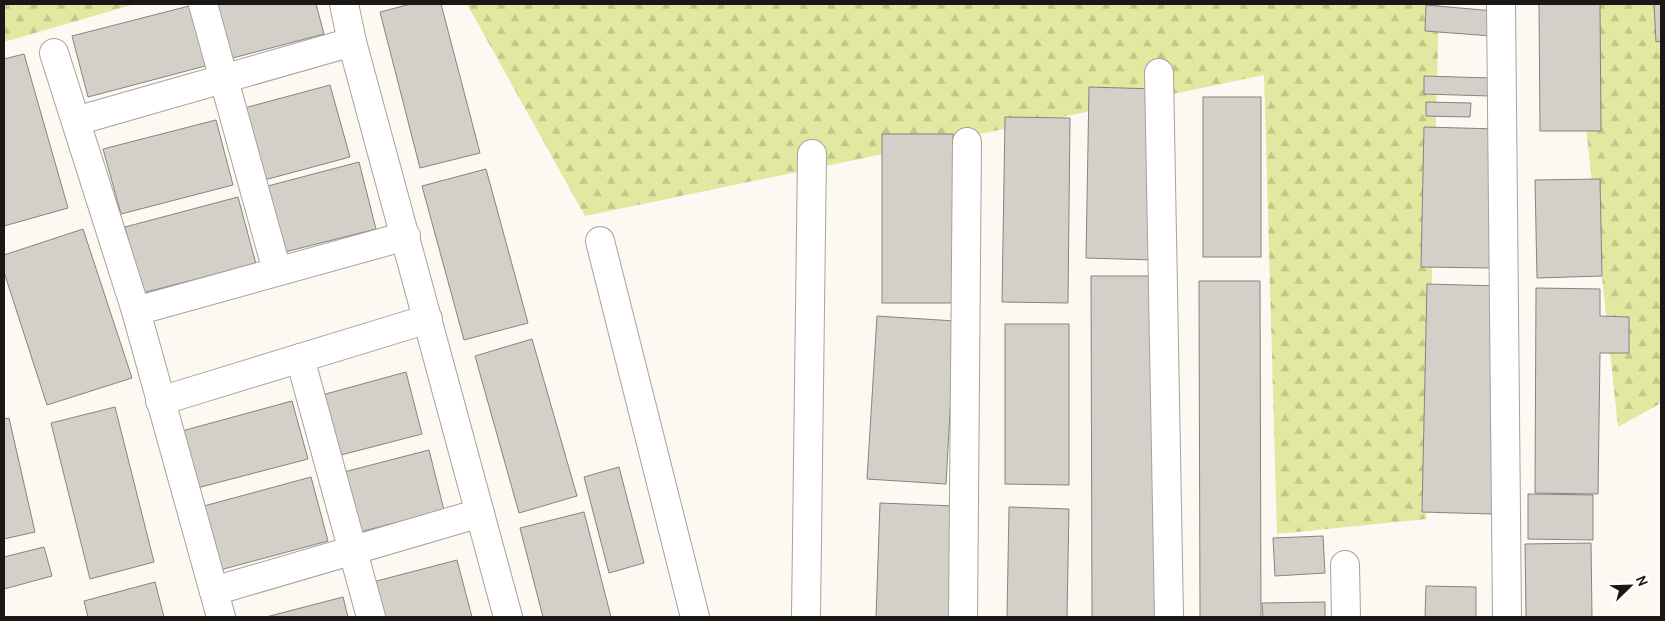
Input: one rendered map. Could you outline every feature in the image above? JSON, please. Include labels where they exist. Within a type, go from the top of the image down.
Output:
[{"type":"street","points":[[203,4],[277,271]]},
{"type":"street","points":[[344,4],[352,42],[508,617]]},
{"type":"street","points":[[1501,4],[1507,617]]},
{"type":"street","points":[[76,120],[352,42]]},
{"type":"street","points":[[54,53],[136,311],[221,617]]},
{"type":"street","points":[[1159,73],[1169,617]]},
{"type":"street","points":[[963,617],[967,142]]},
{"type":"street","points":[[806,617],[812,154]]},
{"type":"street","points":[[136,311],[406,236]]},
{"type":"street","points":[[600,241],[695,617]]},
{"type":"street","points":[[160,401],[428,319]]},
{"type":"street","points":[[300,358],[371,617]]},
{"type":"street","points":[[214,591],[480,513]]},
{"type":"street","points":[[1345,565],[1346,617]]},
{"type":"green space","points":[[4,4],[135,4],[4,42]]},
{"type":"green space","points":[[467,4],[1439,4],[1426,519],[1277,534],[1264,75],[585,216]]},
{"type":"green space","points":[[1573,4],[1661,4],[1661,403],[1618,427]]},
{"type":"building","points":[[215,4],[316,4],[324,34],[229,59]]},
{"type":"building","points":[[411,4],[441,4],[480,153],[420,168],[380,12]]},
{"type":"building","points":[[1539,4],[1600,4],[1601,131],[1540,131]]},
{"type":"building","points":[[1654,4],[1661,4],[1661,41],[1656,42]]},
{"type":"building","points":[[193,5],[209,65],[88,97],[72,36]]},
{"type":"building","points":[[1426,5],[1494,11],[1492,36],[1425,31]]},
{"type":"building","points":[[24,54],[68,208],[4,226],[4,59]]},
{"type":"building","points":[[1424,76],[1491,78],[1490,96],[1424,94]]},
{"type":"building","points":[[330,85],[350,157],[257,182],[237,110]]},
{"type":"building","points":[[1089,87],[1156,89],[1153,260],[1086,258]]},
{"type":"building","points":[[1203,97],[1261,97],[1261,257],[1203,257]]},
{"type":"building","points":[[1426,102],[1471,103],[1470,117],[1426,116]]},
{"type":"building","points":[[1005,117],[1070,118],[1068,303],[1002,302]]},
{"type":"building","points":[[216,120],[233,185],[121,214],[103,149]]},
{"type":"building","points":[[1424,127],[1497,129],[1494,268],[1421,267]]},
{"type":"building","points":[[882,134],[953,134],[953,303],[882,303]]},
{"type":"building","points":[[359,162],[376,229],[281,253],[264,187]]},
{"type":"building","points":[[486,169],[528,323],[464,340],[422,186]]},
{"type":"building","points":[[1600,179],[1602,276],[1537,278],[1535,180]]},
{"type":"building","points":[[238,197],[256,264],[142,293],[125,227]]},
{"type":"building","points":[[83,229],[132,378],[47,405],[4,272],[4,255]]},
{"type":"building","points":[[1091,276],[1154,276],[1155,617],[1092,617]]},
{"type":"building","points":[[1199,281],[1260,281],[1261,617],[1200,617]]},
{"type":"building","points":[[1427,284],[1498,286],[1492,514],[1422,512]]},
{"type":"building","points":[[1536,288],[1600,289],[1600,316],[1629,317],[1629,353],[1600,353],[1598,494],[1535,493]]},
{"type":"building","points":[[877,316],[955,321],[946,484],[867,479]]},
{"type":"building","points":[[1005,324],[1069,324],[1069,485],[1005,484]]},
{"type":"building","points":[[532,339],[577,496],[519,513],[475,356]]},
{"type":"building","points":[[406,372],[422,434],[337,456],[322,395]]},
{"type":"building","points":[[292,401],[308,459],[197,488],[182,431]]},
{"type":"building","points":[[115,407],[154,562],[90,579],[51,423]]},
{"type":"building","points":[[9,418],[35,532],[4,539],[4,419]]},
{"type":"building","points":[[429,450],[444,510],[356,533],[340,473]]},
{"type":"building","points":[[619,467],[644,563],[609,573],[584,477]]},
{"type":"building","points":[[311,477],[328,541],[220,570],[204,506]]},
{"type":"building","points":[[1528,494],[1593,495],[1593,540],[1528,539]]},
{"type":"building","points":[[880,503],[955,506],[952,617],[876,617]]},
{"type":"building","points":[[1009,507],[1069,509],[1067,617],[1007,617]]},
{"type":"building","points":[[584,512],[611,617],[543,617],[520,528]]},
{"type":"building","points":[[1323,536],[1325,573],[1275,576],[1273,538]]},
{"type":"building","points":[[1591,543],[1592,617],[1526,617],[1525,544]]},
{"type":"building","points":[[44,547],[52,576],[4,589],[4,557]]},
{"type":"building","points":[[457,560],[472,617],[378,617],[369,583]]},
{"type":"building","points":[[155,582],[164,617],[88,617],[84,601]]},
{"type":"building","points":[[1426,586],[1476,587],[1476,617],[1425,617]]},
{"type":"building","points":[[343,597],[348,617],[266,617]]},
{"type":"building","points":[[1325,602],[1325,617],[1263,617],[1262,603]]}]
